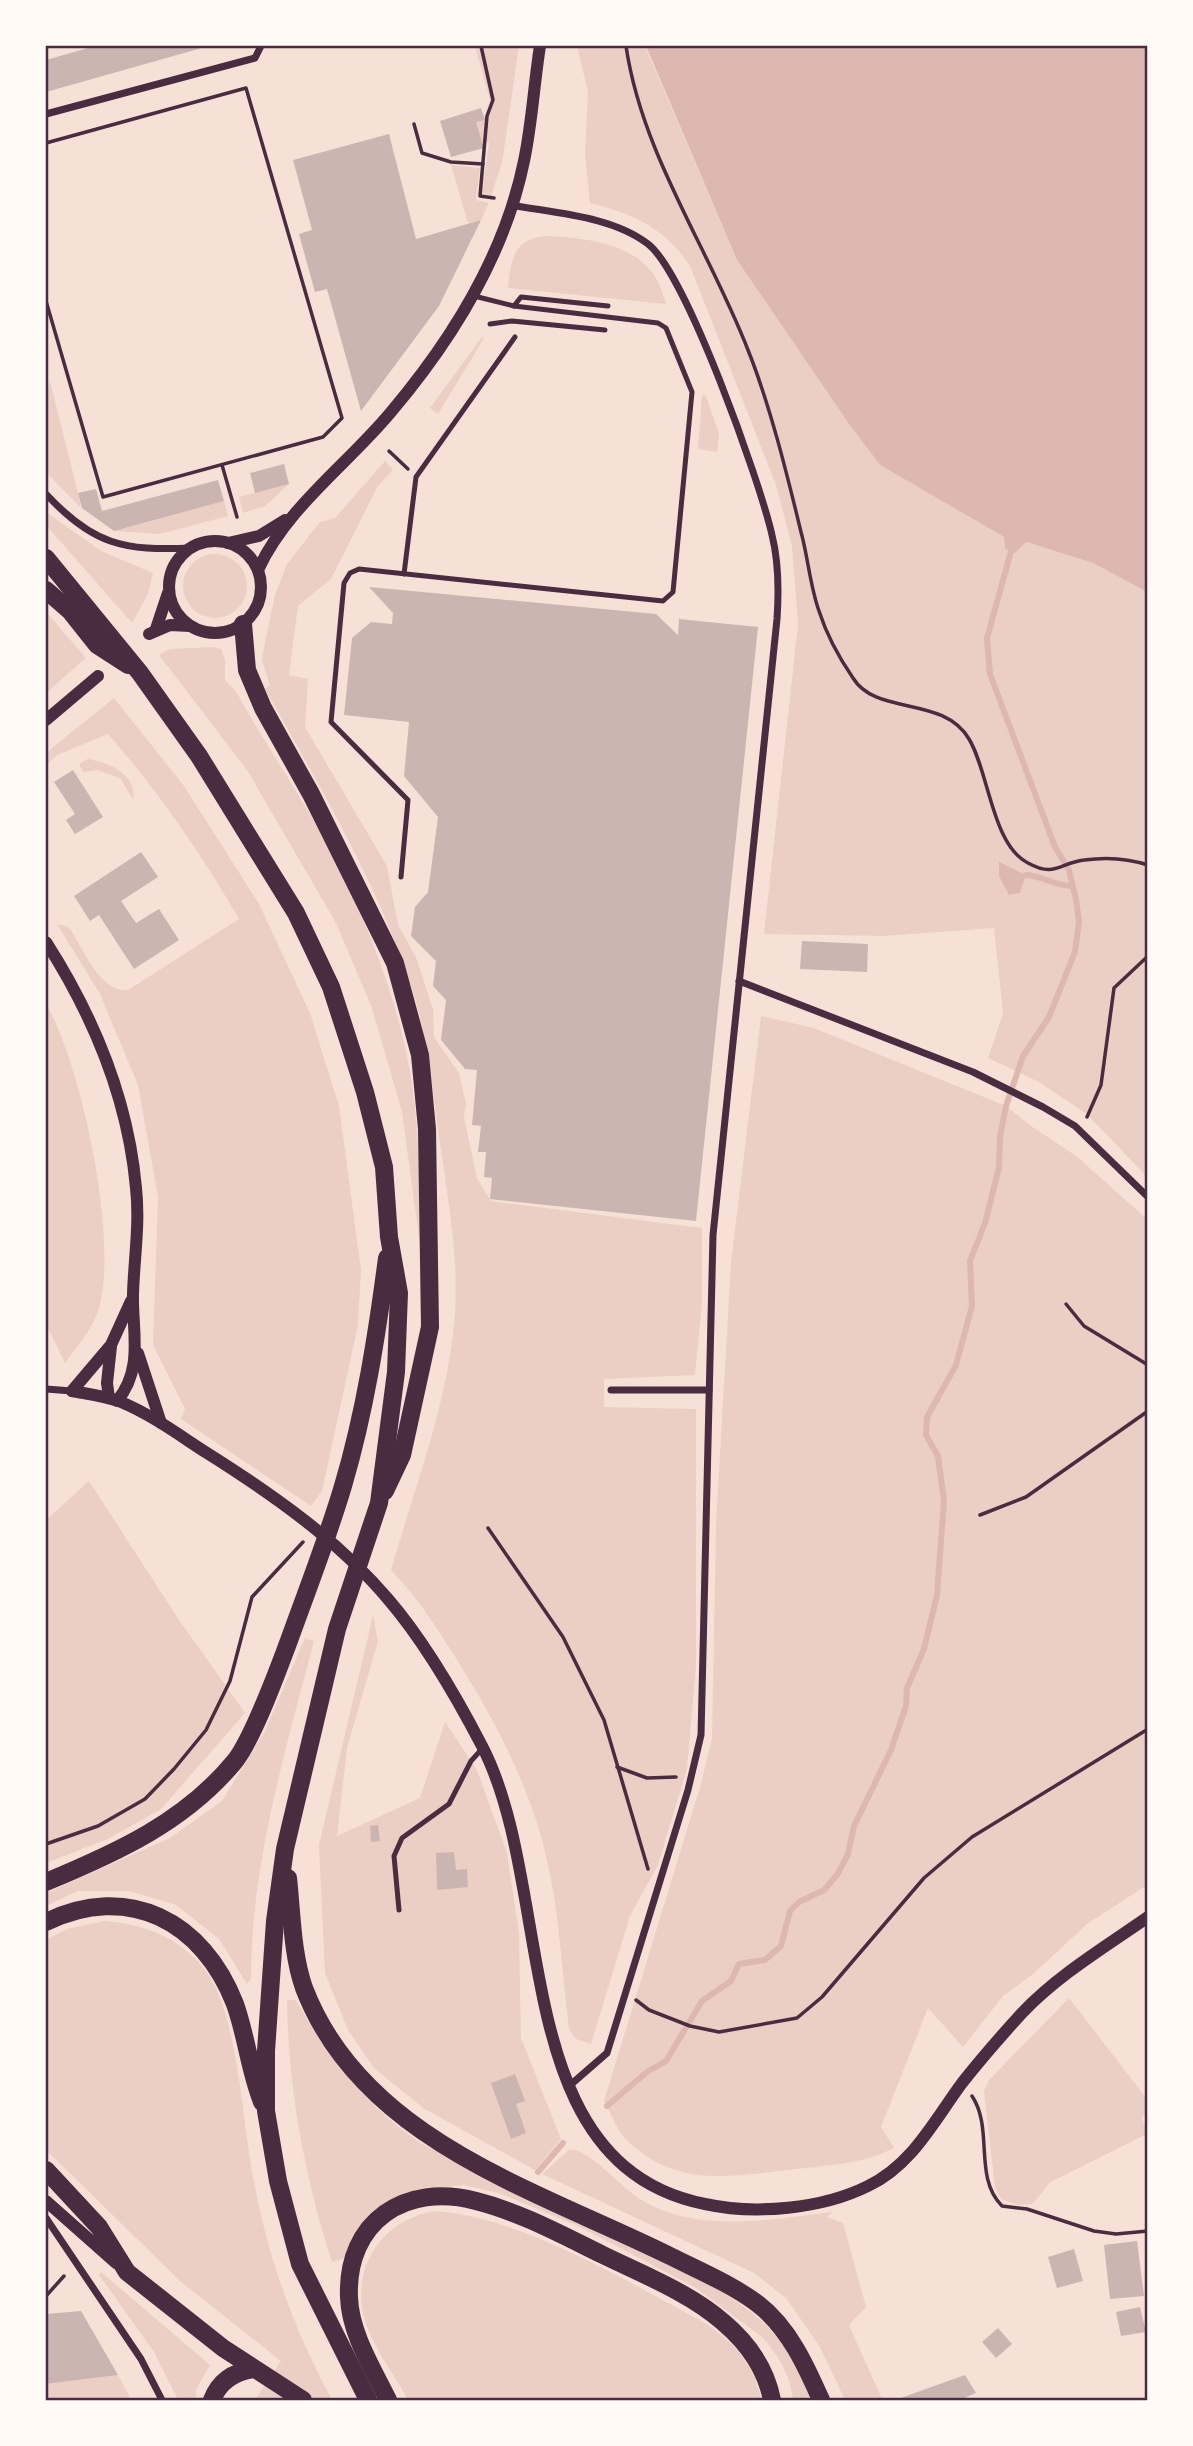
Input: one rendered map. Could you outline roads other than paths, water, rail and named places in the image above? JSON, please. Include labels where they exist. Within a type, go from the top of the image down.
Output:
[{"type":"highway","points":[[46,558],[139,673],[199,756],[296,913],[331,987],[384,1167],[398,1293],[396,1373],[379,1503]]},
{"type":"highway","points":[[46,590],[70,611],[97,645],[139,673]]},
{"type":"highway","points":[[243,624],[247,670],[258,695],[311,794],[395,963],[420,1055],[427,1129],[430,1327],[402,1455],[379,1503],[337,1629],[285,1849],[275,1921],[266,2051],[266,2111],[278,2181],[300,2264],[368,2400]]},
{"type":"highway","points":[[46,1882],[105,1858],[154,1832],[194,1802],[236,1759],[273,1682],[343,1485],[376,1336],[390,1237]]},
{"type":"highway","points":[[285,1849],[296,1953],[304,1987],[328,2034],[361,2081],[418,2130],[480,2165],[717,2278],[760,2305],[790,2339],[821,2400]]},
{"type":"highway","points":[[46,1922],[79,1909],[127,1906],[162,1917],[190,1936],[215,1965],[234,2001],[248,2046],[249,2069],[266,2111]]},
{"type":"highway","points":[[46,2169],[99,2227],[127,2273],[253,2369],[303,2400]]},
{"type":"highway","points":[[388,2400],[353,2322],[349,2298],[355,2254],[372,2221],[388,2210],[436,2196],[475,2200],[528,2219],[677,2293],[722,2320],[749,2348],[768,2379],[772,2400]]},
{"type":"highway","points":[[212,2400],[228,2378],[253,2369]]},
{"type":"street","points":[[46,114],[255,58],[261,46]]},
{"type":"street","points":[[292,516],[259,536],[229,543],[203,542],[191,548],[174,566],[166,607],[153,632],[170,625],[190,626],[217,633],[243,624],[260,599],[258,570],[267,549],[292,516],[390,413],[440,349],[487,267],[524,162],[540,46]]},
{"type":"street","points":[[510,204],[611,226],[648,244],[664,260],[688,304],[763,502],[776,555],[779,595],[713,1235],[704,1716],[691,1777],[607,2053],[568,2087]]},
{"type":"street","points":[[46,494],[83,527],[117,545],[143,550],[191,548]]},
{"type":"street","points":[[229,543],[241,549],[258,570]]},
{"type":"street","points":[[169,589],[172,604],[190,626]]},
{"type":"street","points":[[46,720],[98,676]]},
{"type":"street","points":[[46,942],[80,1000],[116,1084],[136,1188],[133,1296],[136,1346],[160,1423]]},
{"type":"street","points":[[739,981],[973,1072],[1043,1107],[1076,1126],[1147,1197]]},
{"type":"street","points":[[72,1391],[111,1345],[133,1296]]},
{"type":"street","points":[[111,1345],[107,1383],[113,1399]]},
{"type":"street","points":[[113,1399],[129,1382],[136,1346]]},
{"type":"street","points":[[46,1389],[113,1399],[160,1423],[251,1481],[387,1598],[409,1627],[483,1747],[517,1846],[546,2012],[568,2087],[595,2137],[631,2174],[652,2187],[683,2199],[741,2208],[836,2198],[872,2185],[898,2168],[910,2155],[963,2082],[1041,1996],[1147,1917]]},
{"type":"street","points":[[611,1390],[709,1390]]},
{"type":"street","points":[[46,2201],[127,2273]]},
{"type":"street","points":[[46,2218],[141,2359],[162,2400]]},
{"type":"lane","points":[[401,877],[408,800],[331,722],[344,583],[355,570],[663,601],[673,592],[692,393],[666,328],[658,323],[514,306],[471,295]]},
{"type":"lane","points":[[514,306],[521,297],[608,306]]},
{"type":"lane","points":[[490,324],[512,321],[606,330]]},
{"type":"lane","points":[[404,574],[416,477],[515,337]]},
{"type":"lane","points":[[399,1910],[394,1856],[401,1838],[449,1804],[471,1761],[483,1747]]},
{"type":"waterway","points":[[607,2106],[647,2072],[666,2061],[702,2001],[731,1981],[739,1964],[765,1960],[781,1946],[790,1911],[799,1902],[824,1890],[837,1875],[848,1854],[854,1826],[891,1750],[906,1706],[907,1688],[924,1649],[937,1595],[944,1501],[938,1456],[926,1435],[927,1417],[956,1365],[972,1306],[970,1261],[985,1223],[999,1167],[1000,1137],[1006,1106],[1023,1056],[1049,1017],[1075,952],[1079,922],[1069,870],[1055,847],[990,674],[987,638],[1013,544]]},
{"type":"waterway","points":[[1026,875],[1071,886]]},
{"type":"waterway","points":[[538,2172],[563,2143]]}]
